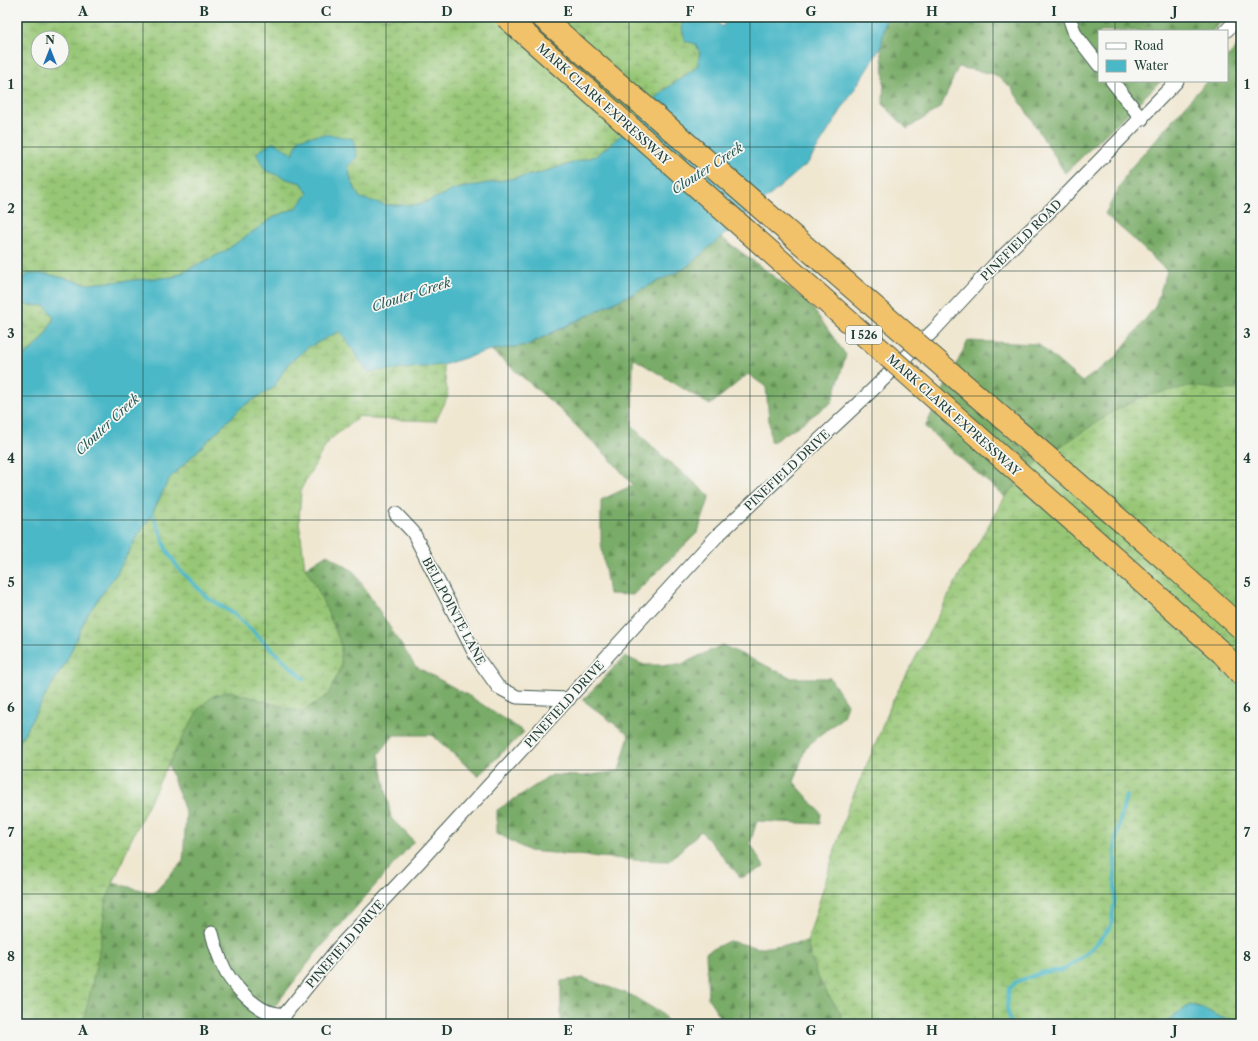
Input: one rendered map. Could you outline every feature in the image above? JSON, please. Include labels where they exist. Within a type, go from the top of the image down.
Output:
[{"type":"highway","name":"MARK CLARK EXPRESSWAY","points":[[506,17],[1241,670]]},
{"type":"highway","name":"MARK CLARK EXPRESSWAY","points":[[542,17],[1174,567],[1241,628]]},
{"type":"highway","points":[[1174,567],[1241,620]]},
{"type":"highway","points":[[1222,653],[1241,674]]},
{"type":"street","points":[[1069,17],[1075,34],[1098,64]]},
{"type":"street","points":[[1227,30],[1239,17]]},
{"type":"street","points":[[1113,82],[1142,119]]},
{"type":"street","name":"PINEFIELD ROAD","points":[[864,398],[934,330],[998,261],[1142,119],[1145,114],[1177,82]]},
{"type":"street","name":"PINEFIELD DRIVE","points":[[281,1019],[339,947],[717,536],[864,398]]},
{"type":"street","name":"BELLPOINTE LANE","points":[[396,514],[413,532],[476,656],[498,687],[517,697],[569,698]]},
{"type":"street","points":[[212,933],[224,969],[234,984],[249,999],[264,1010],[275,1014],[281,1019]]},
{"type":"green space","points":[[17,17],[683,17],[682,27],[696,44],[700,53],[697,67],[663,91],[619,137],[596,156],[536,174],[456,189],[419,205],[387,205],[360,199],[351,180],[348,166],[293,154],[265,169],[287,179],[302,183],[308,194],[296,208],[274,217],[225,251],[173,277],[87,284],[47,274],[28,274],[17,283]]},
{"type":"green space","points":[[886,17],[1227,17],[1214,30],[1098,30],[1098,82],[1160,82],[1065,173],[1011,87],[994,74],[958,67],[941,107],[907,129],[883,104],[884,74],[881,47]]},
{"type":"green space","points":[[1241,42],[1241,389],[1142,397],[1111,413],[1041,460],[1005,497],[925,427],[968,341],[1038,344],[1082,382],[1114,359],[1155,307],[1167,271],[1105,214],[1128,171],[1206,82],[1228,82],[1228,57]]},
{"type":"green space","points":[[721,237],[808,302],[846,355],[832,402],[771,443],[766,387],[748,374],[710,405],[633,358],[632,426],[660,454],[710,496],[698,532],[633,595],[609,594],[601,543],[601,500],[633,485],[611,460],[554,404],[491,350],[528,345],[685,268]]},
{"type":"green space","points":[[17,304],[47,306],[54,318],[43,339],[18,362],[17,361]]},
{"type":"green space","points":[[340,331],[410,367],[443,365],[448,396],[436,421],[372,419],[360,416],[328,441],[301,489],[299,521],[305,568],[317,588],[341,646],[341,667],[328,695],[301,712],[230,691],[213,696],[199,708],[168,764],[130,842],[106,901],[98,957],[83,1024],[17,1024],[17,746],[66,662],[87,615],[117,573],[152,514],[169,479],[242,407],[274,387],[287,365],[307,347]]},
{"type":"green space","points":[[1189,386],[1224,390],[1241,389],[1241,1020],[1221,1018],[1203,1008],[1190,1005],[1162,1024],[843,1024],[840,1012],[816,973],[807,942],[848,807],[892,702],[959,576],[1005,497],[1040,460],[1111,413],[1142,397]]},
{"type":"green space","points":[[327,554],[354,572],[415,666],[471,697],[524,732],[478,776],[432,735],[394,735],[379,754],[391,818],[414,841],[316,953],[261,1024],[83,1024],[98,957],[106,901],[113,883],[154,893],[183,861],[186,814],[168,764],[199,708],[213,696],[230,691],[301,712],[328,695],[341,667],[341,646],[317,588],[305,568]]},
{"type":"green space","points":[[722,645],[792,678],[830,678],[847,704],[843,717],[806,747],[794,782],[821,813],[820,824],[757,821],[750,843],[764,867],[741,878],[701,831],[669,861],[635,860],[529,851],[497,833],[497,810],[552,775],[584,776],[619,771],[629,735],[583,700],[625,656],[644,665],[680,665]]},
{"type":"green space","points":[[729,941],[760,948],[807,942],[816,973],[840,1012],[843,1024],[725,1024],[708,998],[706,952]]},
{"type":"green space","points":[[583,978],[631,995],[661,1013],[670,1024],[561,1024],[561,981]]},
{"type":"water","name":"Clouter Creek","points":[[683,17],[711,17],[723,27],[725,17],[886,17],[881,47],[808,163],[685,268],[527,345],[487,351],[443,365],[368,372],[340,331],[307,348],[287,365],[274,387],[242,407],[169,479],[152,514],[117,573],[87,615],[66,662],[17,746],[17,361],[18,362],[43,339],[54,318],[46,306],[17,304],[17,283],[28,274],[47,274],[87,284],[173,277],[225,251],[274,217],[296,208],[308,194],[302,183],[265,170],[256,153],[274,142],[293,154],[299,139],[326,135],[353,139],[357,157],[348,166],[351,180],[360,198],[387,205],[419,205],[456,189],[536,174],[596,156],[619,137],[663,91],[697,67],[700,53],[696,44],[685,41],[682,27]]},
{"type":"water","points":[[1190,1005],[1203,1008],[1221,1018],[1241,1020],[1241,1024],[1162,1024]]},
{"type":"waterway","points":[[152,514],[161,533],[166,549],[179,569],[208,598],[234,614],[304,679]]},
{"type":"waterway","points":[[1011,1024],[1007,1006],[1009,988],[1016,982],[1044,972],[1063,970],[1086,954],[1111,926],[1115,896],[1115,842],[1126,796]]}]
